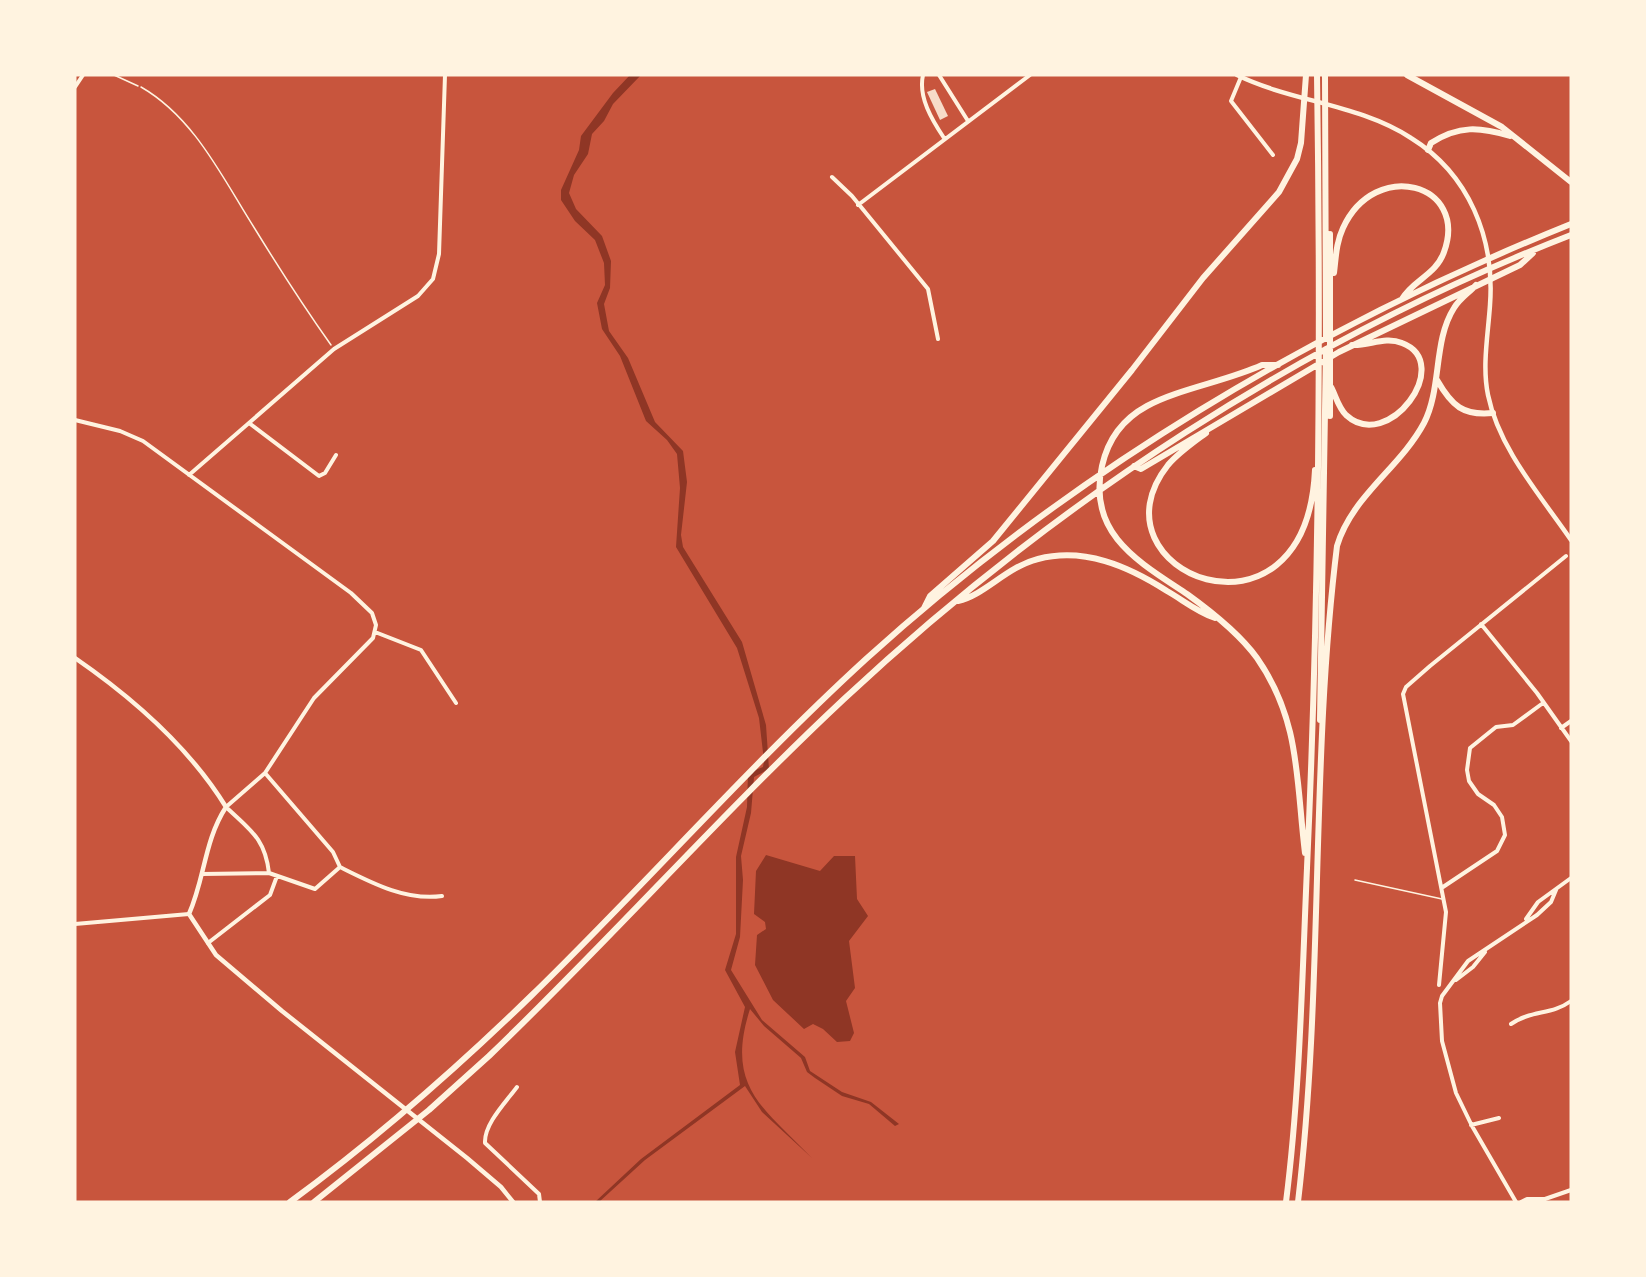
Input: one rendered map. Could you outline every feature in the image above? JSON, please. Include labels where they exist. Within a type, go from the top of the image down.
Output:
[{"type":"highway","points":[[924,609],[930,596],[993,541],[1132,370],[1203,278],[1279,192],[1297,159],[1301,143],[1306,75]]},
{"type":"highway","points":[[1317,75],[1329,461],[1325,470],[1321,682]]},
{"type":"highway","points":[[1298,1202],[1313,1031],[1321,769],[1319,459],[1327,386],[1330,282],[1325,75]]},
{"type":"highway","points":[[1407,75],[1487,117],[1571,182]]},
{"type":"highway","points":[[1428,150],[1431,143],[1442,136],[1472,128],[1487,129],[1514,137]]},
{"type":"highway","points":[[1323,305],[1326,143]]},
{"type":"highway","points":[[1330,282],[1339,239],[1353,213],[1379,190],[1391,186],[1409,186],[1434,199],[1446,217],[1448,235],[1445,250],[1436,267],[1408,289],[1402,299]]},
{"type":"highway","points":[[290,1202],[364,1145],[454,1069],[550,977],[776,745],[869,657],[924,609],[1012,539],[1078,491],[1198,412],[1278,365],[1402,299],[1571,224]]},
{"type":"highway","points":[[314,1202],[420,1117],[489,1056],[576,971],[737,804],[873,673],[955,601],[1035,537],[1134,466],[1210,417],[1339,343],[1445,291],[1571,236]]},
{"type":"highway","points":[[1134,466],[1141,469],[1213,424],[1352,345],[1520,265],[1535,250]]},
{"type":"highway","points":[[1286,1202],[1300,1053],[1314,706],[1321,682],[1341,533],[1358,505],[1422,426],[1431,408],[1449,318],[1459,301],[1476,285]]},
{"type":"highway","points":[[1327,386],[1344,413],[1353,420],[1368,424],[1390,419],[1403,409],[1416,392],[1422,370],[1411,348],[1392,340],[1352,345]]},
{"type":"highway","points":[[1278,365],[1262,365],[1149,405],[1121,426],[1105,453],[1100,492],[1105,520],[1119,543],[1141,564],[1218,619],[1256,656],[1272,683],[1284,706],[1295,750],[1307,866]]},
{"type":"highway","points":[[1436,380],[1462,410],[1475,414],[1493,413]]},
{"type":"highway","points":[[1213,424],[1167,466],[1156,486],[1151,505],[1152,523],[1162,551],[1177,567],[1198,579],[1216,583],[1245,580],[1270,569],[1286,555],[1306,524],[1319,459]]},
{"type":"highway","points":[[955,601],[971,598],[992,581],[1024,563],[1051,556],[1077,555],[1122,567],[1151,581],[1204,614],[1218,619]]},
{"type":"street","points":[[75,87],[83,75]]},
{"type":"street","points":[[189,475],[334,349],[418,296],[428,287],[436,273],[441,224],[445,75]]},
{"type":"street","points":[[923,75],[922,90],[926,104],[944,138]]},
{"type":"street","points":[[939,75],[968,121]]},
{"type":"street","points":[[858,205],[1030,75]]},
{"type":"street","points":[[1273,155],[1232,101],[1239,76],[1392,127],[1428,150],[1453,174],[1471,202],[1483,232],[1490,266],[1491,303],[1486,372],[1493,413],[1515,458],[1571,540]]},
{"type":"street","points":[[832,177],[852,196],[928,289],[938,339]]},
{"type":"street","points":[[75,420],[120,431],[142,441],[369,608],[375,621],[375,632],[368,645],[314,698],[265,773],[226,807],[212,832],[189,914],[216,955],[282,1011],[440,1135],[501,1187],[513,1202]]},
{"type":"street","points":[[249,423],[319,477],[325,473],[336,455]]},
{"type":"street","points":[[1439,984],[1446,912],[1443,887],[1410,743],[1403,694],[1406,687],[1566,556]]},
{"type":"street","points":[[1481,624],[1571,741]]},
{"type":"street","points":[[375,632],[421,650],[456,703]]},
{"type":"street","points":[[75,658],[157,722],[214,788],[226,807],[258,837],[267,853],[269,873]]},
{"type":"street","points":[[1443,887],[1497,851],[1505,835],[1502,817],[1494,805],[1478,794],[1467,775],[1470,748],[1496,727],[1513,725],[1543,703]]},
{"type":"street","points":[[1561,728],[1571,721]]},
{"type":"street","points":[[265,773],[333,852],[340,867],[399,892],[421,897],[442,896]]},
{"type":"street","points":[[201,874],[269,873],[315,889],[340,867]]},
{"type":"street","points":[[208,944],[270,895],[277,876]]},
{"type":"street","points":[[1526,921],[1538,902],[1571,878]]},
{"type":"street","points":[[1516,1202],[1471,1125],[1448,1066],[1440,1007],[1441,999],[1468,961],[1544,908],[1557,890]]},
{"type":"street","points":[[75,924],[189,914]]},
{"type":"street","points":[[1452,982],[1473,968],[1488,949]]},
{"type":"street","points":[[1511,1024],[1524,1015],[1556,1010],[1571,1001]]},
{"type":"street","points":[[517,1087],[492,1122],[485,1137],[486,1143],[539,1194],[540,1202]]},
{"type":"street","points":[[1471,1125],[1500,1118]]},
{"type":"street","points":[[1521,1202],[1527,1199],[1545,1199],[1571,1190]]},
{"type":"lane","points":[[114,75],[138,86]]},
{"type":"lane","points":[[1355,880],[1428,898],[1444,899]]},
{"type":"path","points":[[138,86],[160,98],[201,142],[296,295],[334,349]]},
{"type":"shaded area","points":[[630,75],[641,75],[613,104],[604,121],[592,134],[588,154],[574,175],[569,193],[576,209],[602,236],[611,261],[610,288],[604,304],[609,331],[628,358],[655,422],[683,451],[687,482],[681,535],[683,547],[742,642],[766,725],[769,769],[754,777],[751,813],[741,856],[743,880],[740,937],[731,970],[762,1020],[805,1057],[810,1071],[842,1092],[871,1102],[899,1124],[895,1126],[869,1104],[842,1096],[807,1072],[801,1058],[764,1026],[750,1009],[743,1036],[742,1058],[753,1094],[764,1109],[812,1158],[762,1112],[745,1086],[645,1160],[599,1202],[595,1202],[641,1159],[740,1085],[735,1052],[745,1007],[725,970],[736,934],[736,857],[747,807],[748,773],[763,767],[764,761],[759,718],[737,648],[676,547],[680,488],[677,454],[667,440],[646,421],[620,356],[602,329],[597,303],[605,285],[604,263],[595,240],[575,221],[561,200],[561,190],[579,150],[581,136],[613,93]]},
{"type":"shaded area","points":[[766,855],[820,871],[834,856],[855,856],[857,899],[868,916],[849,941],[855,988],[846,1001],[854,1033],[850,1041],[837,1042],[823,1029],[813,1024],[804,1029],[773,1000],[755,965],[757,935],[766,929],[765,922],[754,914],[756,871]]},
{"type":"building","points":[[935,89],[948,116],[940,120],[927,92]]}]
